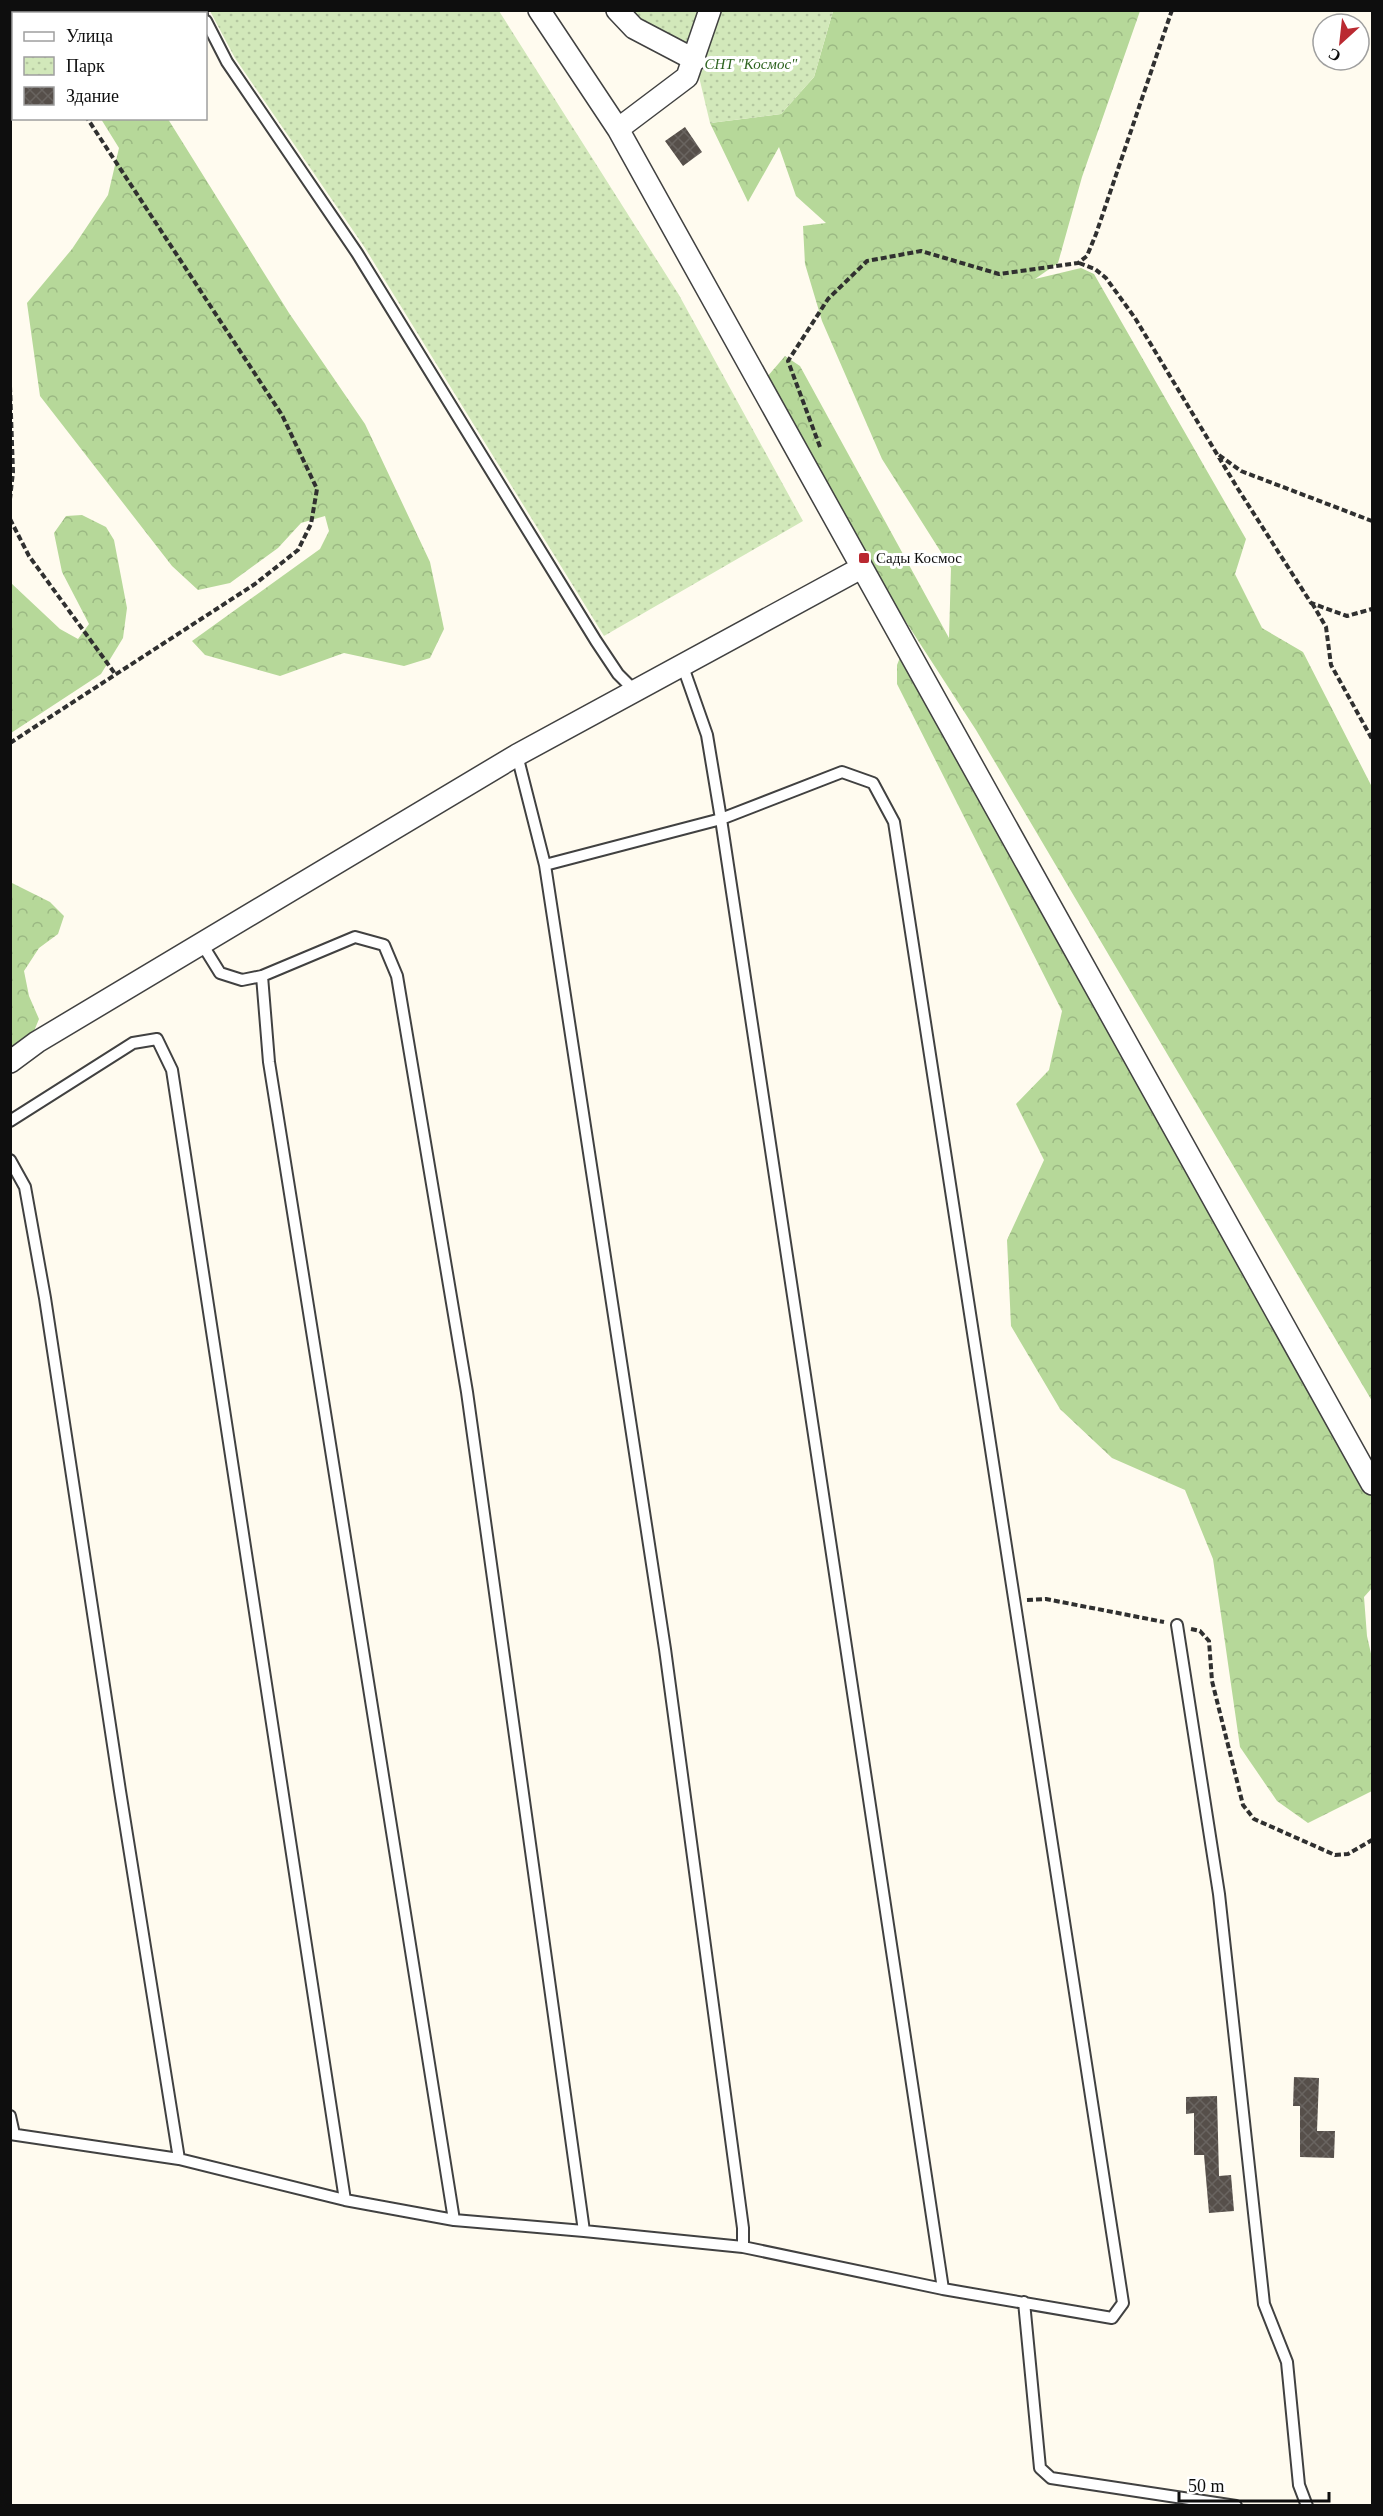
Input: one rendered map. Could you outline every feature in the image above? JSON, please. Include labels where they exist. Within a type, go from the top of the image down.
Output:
[{"type":"street","points":[[539,10],[618,129],[1372,1484]]},
{"type":"street","points":[[617,10],[634,28],[695,60]]},
{"type":"street","points":[[618,129],[687,77],[695,60],[710,10]]},
{"type":"street","points":[[10,1062],[37,1042],[517,755],[682,663],[861,568]]},
{"type":"lane","points":[[207,23],[227,62],[357,253],[596,641],[618,674],[634,690]]},
{"type":"lane","points":[[682,663],[707,735],[721,819],[943,2289]]},
{"type":"lane","points":[[517,755],[546,866],[664,1649],[743,2228],[743,2247]]},
{"type":"lane","points":[[10,2116],[12,2134],[179,2159],[345,2200],[454,2220],[743,2247],[943,2289],[1112,2318],[1123,2303],[894,822],[873,783],[842,772],[721,819],[546,866]]},
{"type":"lane","points":[[202,944],[220,973],[242,980],[262,976],[355,937],[384,945],[397,975],[467,1392],[584,2231]]},
{"type":"lane","points":[[262,976],[269,1062],[454,2220]]},
{"type":"lane","points":[[10,1122],[133,1042],[157,1039],[172,1070],[345,2200]]},
{"type":"lane","points":[[10,1160],[25,1187],[45,1298],[179,2159]]},
{"type":"lane","points":[[1177,1625],[1219,1894],[1264,2304],[1287,2362],[1299,2485],[1306,2505]]},
{"type":"lane","points":[[1024,2302],[1040,2468],[1051,2478],[1236,2505]]},
{"type":"path","points":[[1078,263],[1087,256],[1096,234],[1172,10]]},
{"type":"path","points":[[10,743],[255,584],[298,550],[311,524],[317,489],[282,415],[88,120]]},
{"type":"path","points":[[821,449],[788,361],[828,298],[867,261],[921,251],[999,274],[1078,263],[1095,269],[1106,278],[1135,318],[1216,453],[1326,627],[1331,665],[1372,739]]},
{"type":"path","points":[[10,386],[13,472],[10,499]]},
{"type":"path","points":[[1216,453],[1241,471],[1372,521]]},
{"type":"path","points":[[10,519],[29,556],[116,675]]},
{"type":"path","points":[[1311,603],[1347,616],[1372,609]]},
{"type":"green space","points":[[210,11],[499,11],[679,295],[803,521],[604,636],[365,248],[235,58]]},
{"type":"green space","name":"СНТ \"Космос\"","points":[[617,11],[833,11],[814,77],[781,114],[710,123],[695,60]]},
{"type":"green space","points":[[833,11],[1140,11],[1082,177],[1058,263],[1035,279],[1081,268],[1094,274],[1246,539],[1235,574],[1262,628],[1303,652],[1372,787],[1372,1401],[976,730],[860,551],[767,377],[785,356],[800,366],[949,638],[951,568],[882,459],[822,321],[805,264],[803,226],[826,223],[796,196],[779,147],[748,202],[710,123],[781,114],[814,77]]},
{"type":"green space","points":[[102,120],[169,120],[289,313],[365,424],[430,562],[444,629],[430,658],[404,666],[344,653],[280,676],[205,655],[192,641],[320,549],[329,531],[325,516],[301,523],[278,548],[230,583],[198,590],[172,566],[40,396],[27,303],[72,249],[108,195],[119,148]]},
{"type":"green space","points":[[82,515],[106,527],[114,540],[127,608],[123,638],[101,674],[11,733],[11,583],[60,629],[78,639],[89,624],[62,572],[54,533],[66,516]]},
{"type":"green space","points":[[903,650],[1372,1488],[1372,1588],[1364,1597],[1367,1636],[1372,1658],[1372,1791],[1308,1823],[1277,1801],[1240,1747],[1213,1559],[1185,1490],[1112,1458],[1060,1409],[1011,1326],[1007,1240],[1044,1160],[1016,1104],[1049,1070],[1062,1011],[897,684],[897,665]]},
{"type":"green space","points":[[10,882],[50,902],[64,916],[58,934],[39,948],[24,971],[29,996],[39,1019],[32,1036],[10,1050]]},
{"type":"building","points":[[685,127],[702,152],[683,166],[665,141]]},
{"type":"building","points":[[1294,2077],[1319,2078],[1317,2131],[1335,2131],[1334,2158],[1300,2157],[1300,2106],[1293,2106]]},
{"type":"building","points":[[1217,2096],[1219,2176],[1231,2175],[1234,2211],[1209,2213],[1204,2155],[1194,2155],[1194,2113],[1186,2114],[1186,2097]]},
{"type":"place","name":"Сады Космос","points":[[864,558]]}]
